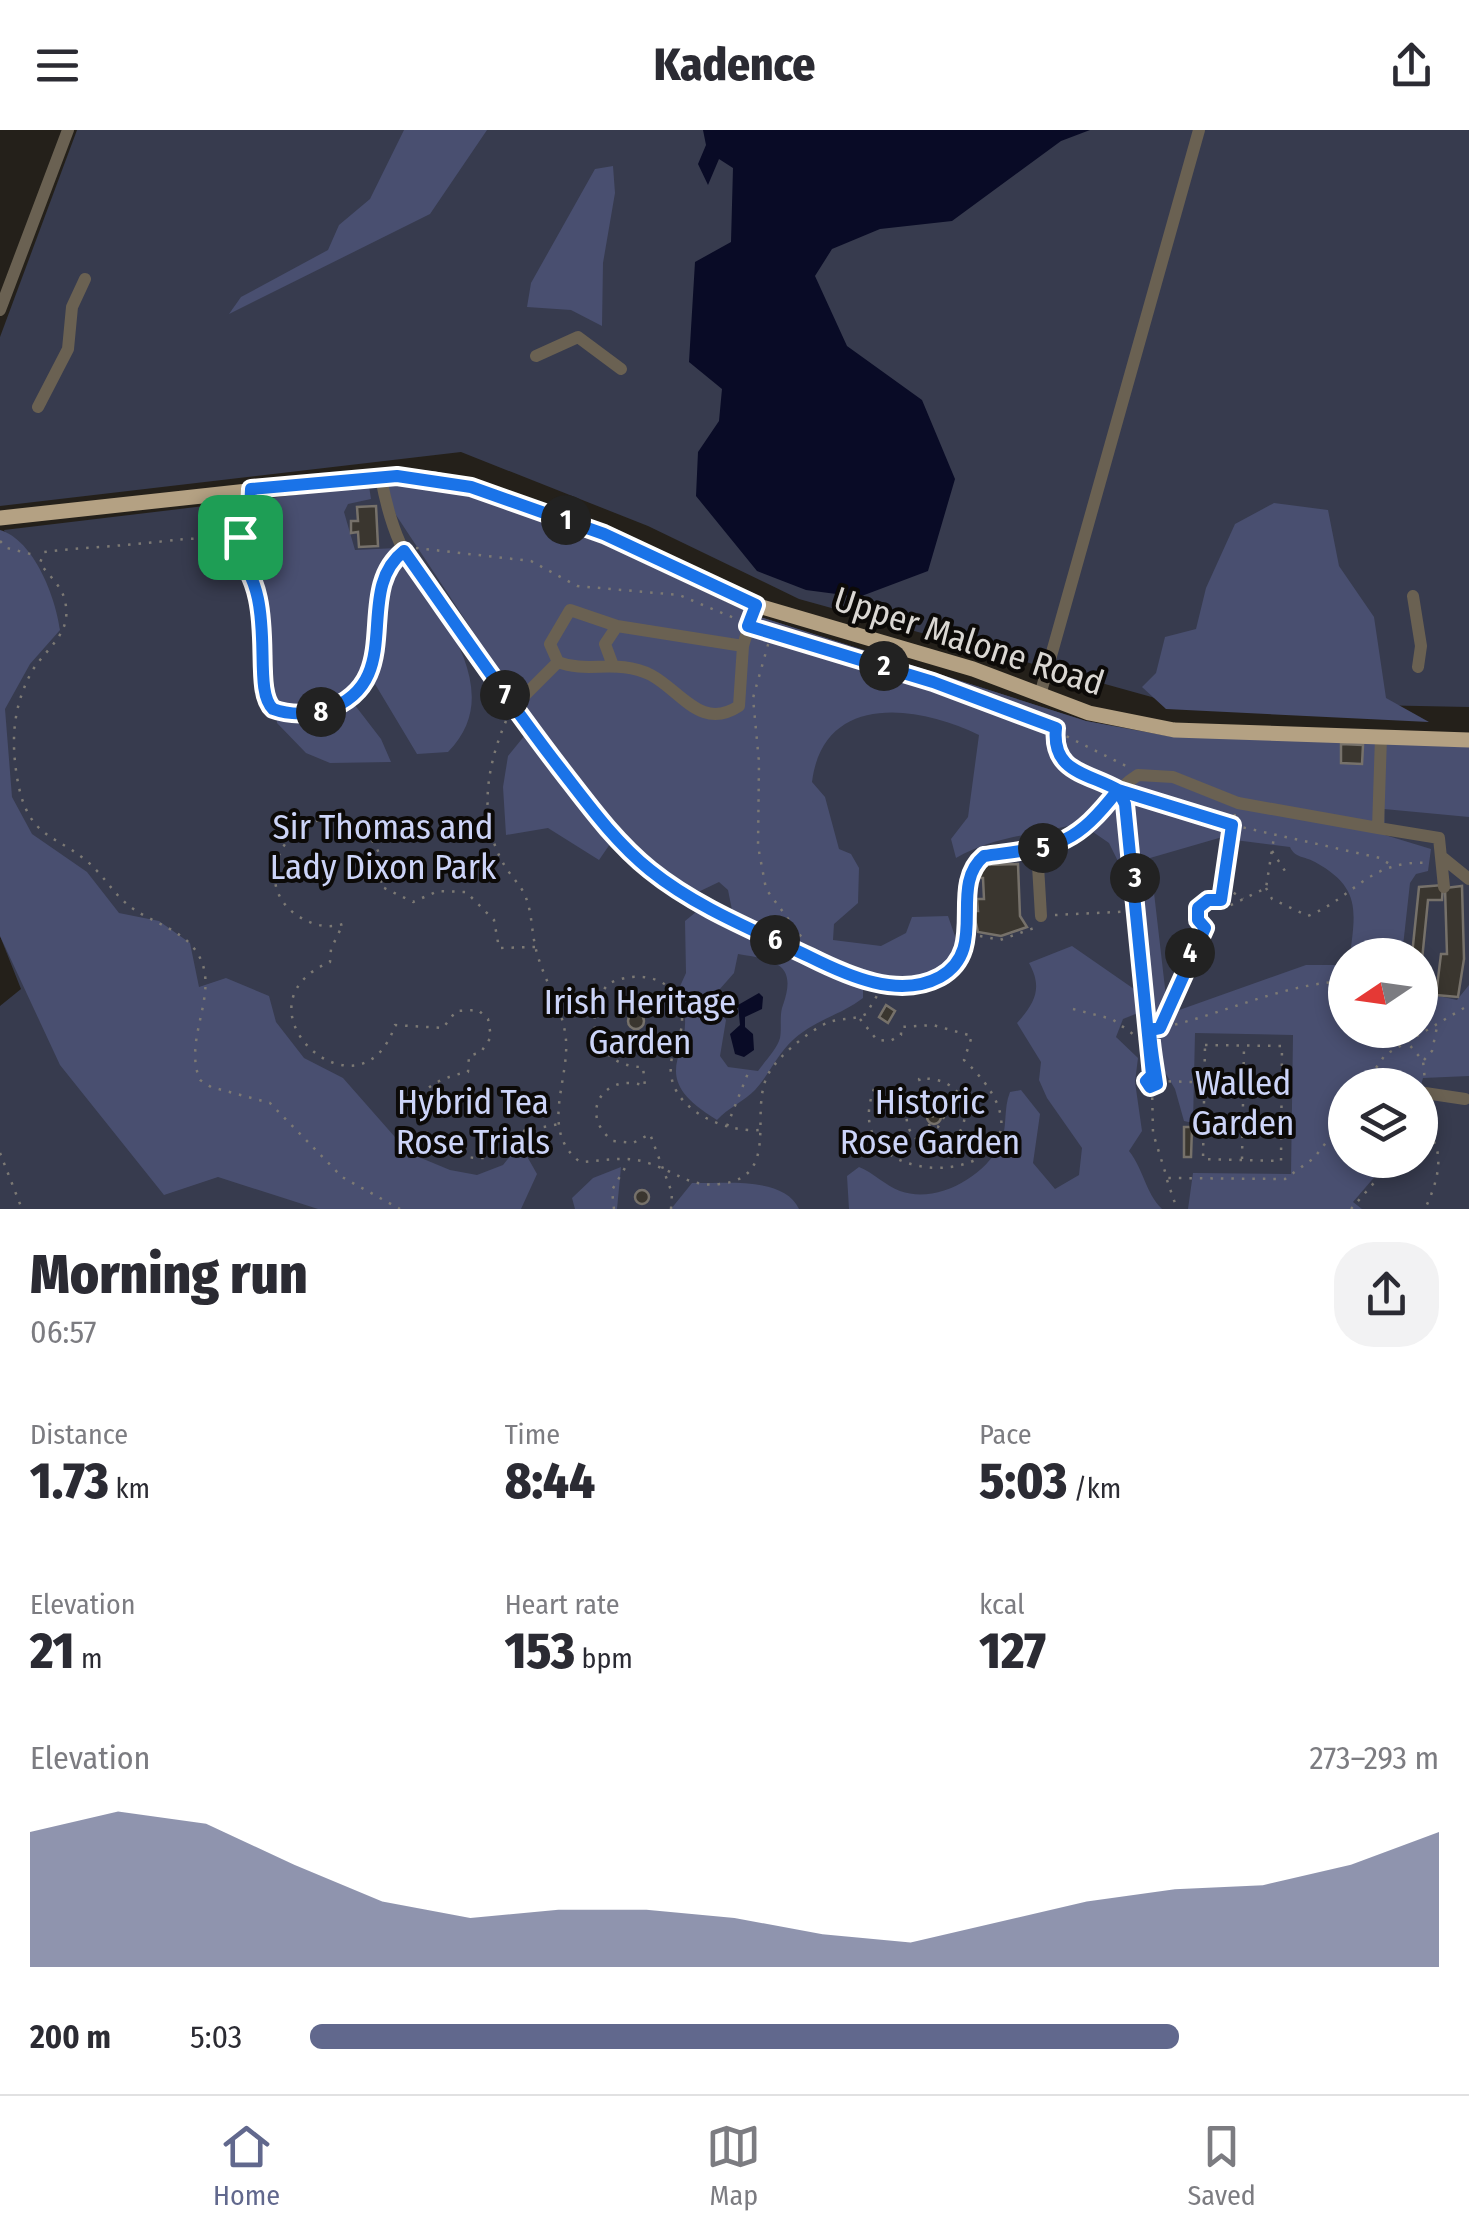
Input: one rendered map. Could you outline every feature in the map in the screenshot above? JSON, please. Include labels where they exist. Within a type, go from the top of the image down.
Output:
[{"type":"main road","name":"Upper Malone Road","points":[[0,518],[251,489],[380,478],[435,478],[604,534],[756,605],[973,669],[1089,713],[1174,730],[1469,740]]},
{"type":"street","points":[[0,310],[68,130]]},
{"type":"street","points":[[1040,695],[1200,130]]},
{"type":"street","points":[[38,406],[68,349],[72,307],[85,278]]},
{"type":"street","points":[[536,356],[578,337],[621,369]]},
{"type":"street","points":[[380,478],[404,551],[597,816],[651,871],[708,908],[808,956],[881,985],[936,979],[961,957],[968,934],[970,879],[984,856],[1038,848],[1082,833],[1118,790],[1138,775],[1173,778],[1238,803],[1440,838],[1444,888]]},
{"type":"street","points":[[1413,596],[1421,646],[1418,667]]},
{"type":"street","points":[[558,662],[582,666],[612,663],[648,674],[684,703],[704,713],[720,715],[739,706],[743,646],[756,605]]},
{"type":"street","points":[[558,662],[550,644],[570,610],[618,626],[743,646]]},
{"type":"street","points":[[612,663],[605,644],[618,626]]},
{"type":"street","points":[[514,706],[558,662]]},
{"type":"street","points":[[1378,828],[1381,736]]},
{"type":"street","points":[[1038,848],[1041,916]]},
{"type":"street","points":[[1443,861],[1469,879]]},
{"type":"street","points":[[1438,1094],[1465,1099]]},
{"type":"path","points":[[231,549],[247,525],[251,489]]},
{"type":"path","points":[[40,557],[44,552],[186,536],[211,539],[231,549],[248,570],[260,610],[263,696],[273,709],[302,714],[339,706],[365,683],[373,663],[388,566],[404,551],[422,548],[474,558],[531,561],[577,586],[679,595],[748,626],[933,682],[1056,728],[1138,775]]},
{"type":"path","points":[[0,542],[7,548],[40,557],[61,589],[66,623],[61,637],[34,668],[16,711],[18,777],[34,823],[50,840],[97,870],[123,902],[194,948],[208,984],[195,1049],[200,1080],[211,1087],[270,1103],[342,1177],[400,1209]]},
{"type":"path","points":[[772,632],[753,698],[759,762],[758,846],[766,888],[802,938],[808,956]]},
{"type":"path","points":[[514,706],[497,742],[487,815],[502,861],[524,893],[532,914],[535,947],[566,1032],[559,1124],[568,1153],[580,1162],[629,1159],[701,1185],[740,1179],[753,1170],[759,1158],[764,1084],[774,1066],[828,1023],[859,1018],[872,1008],[881,985]]},
{"type":"path","points":[[1056,728],[1056,749],[1064,762],[1083,777],[1232,825],[1380,858],[1391,865]]},
{"type":"path","points":[[1118,790],[1129,821],[1152,1075],[1158,1081],[1227,1083]]},
{"type":"path","points":[[417,1126],[424,1100],[432,1090],[468,1072],[469,1056],[486,1048],[491,1037],[488,1020],[480,1011],[466,1008],[449,1016],[443,1028],[395,1025],[380,1051],[349,1064],[326,1062],[307,1050],[295,1030],[296,994],[308,974],[330,962],[331,949],[343,924],[314,924],[285,904],[275,874],[282,845],[303,825],[322,819],[343,820],[375,844],[382,867],[380,886],[413,902],[438,890],[466,892],[494,920],[499,948],[535,947]]},
{"type":"path","points":[[1221,900],[1232,825]]},
{"type":"path","points":[[1275,835],[1266,888],[1272,900],[1308,916],[1341,900],[1366,876],[1391,865],[1443,861]]},
{"type":"path","points":[[1271,850],[1287,874]]},
{"type":"path","points":[[1223,886],[1244,899]]},
{"type":"path","points":[[1160,1028],[1205,928],[1198,920],[1198,908],[1208,900],[1221,900],[1229,906],[1266,888]]},
{"type":"path","points":[[968,934],[1000,940],[1015,938],[1032,931],[1041,916],[1138,911]]},
{"type":"path","points":[[1184,968],[1191,989]]},
{"type":"path","points":[[671,1209],[672,1193],[650,1134],[633,1143],[614,1141],[596,1117],[596,1106],[606,1088],[626,1081],[645,1086],[643,1068],[619,1063],[597,1041],[594,1011],[608,984],[638,974],[664,984],[675,995],[683,1021],[670,1069],[675,1090],[696,1113],[739,1132],[761,1130]]},
{"type":"path","points":[[1150,1030],[1281,988],[1328,982]]},
{"type":"path","points":[[1438,1024],[1469,1005]]},
{"type":"path","points":[[1073,1009],[1112,1019],[1150,1047]]},
{"type":"path","points":[[859,1018],[877,1040],[890,1042],[901,1035],[901,1027],[919,1024],[972,1036],[964,1060],[992,1094],[1001,1123],[998,1144],[985,1165]]},
{"type":"path","points":[[1205,1045],[1282,1046],[1281,1161],[1203,1160],[1204,1083],[1205,1045]]},
{"type":"path","points":[[1242,1160],[1244,1045]]},
{"type":"path","points":[[1376,1068],[1395,1048]]},
{"type":"path","points":[[1410,1048],[1423,1062]]},
{"type":"path","points":[[1423,1068],[1433,1048]]},
{"type":"path","points":[[727,1127],[750,1068]]},
{"type":"path","points":[[1152,1075],[1146,1081],[1152,1087],[1153,1133],[1177,1209]]},
{"type":"path","points":[[871,1143],[866,1116],[874,1089],[907,1106],[907,1128],[914,1139],[936,1147],[956,1138],[966,1116],[960,1092],[949,1083],[935,1077],[919,1079],[926,1096],[941,1101],[947,1112],[938,1127],[930,1127],[925,1113],[934,1117]]},
{"type":"path","points":[[1152,1087],[1158,1081]]},
{"type":"path","points":[[1236,1083],[1282,1084]]},
{"type":"path","points":[[513,1155],[523,1131],[559,1124]]},
{"type":"path","points":[[1167,1178],[1285,1179],[1314,1158],[1328,1140]]},
{"type":"path","points":[[0,1152],[22,1209]]},
{"type":"path","points":[[614,1209],[612,1190],[629,1159]]},
{"type":"path","points":[[1351,1209],[1378,1178]]},
{"type":"path","points":[[1425,1209],[1432,1178]]},
{"type":"green space","points":[[77,130],[1469,130],[1469,707],[1166,701],[799,599],[648,526],[461,452],[0,506],[0,337]]},
{"type":"green space","name":"Sir Thomas and Lady Dixon Park","points":[[397,483],[470,495],[601,543],[754,615],[1086,721],[1173,737],[1469,743],[1469,1209],[0,1209],[0,1006],[21,989],[0,936],[0,665],[38,638],[4,530]]},
{"type":"shaded area","points":[[404,130],[487,130],[430,214],[229,314],[241,297],[328,250],[339,225],[370,199]]},
{"type":"shaded area","points":[[703,130],[1090,130],[1061,141],[952,221],[880,229],[832,249],[815,276],[847,346],[922,400],[955,479],[928,571],[859,597],[806,590],[757,571],[696,496],[698,452],[719,421],[722,389],[689,362],[695,262],[731,242],[733,168],[719,159],[708,185],[698,164],[706,145]]},
{"type":"shaded area","points":[[613,166],[615,193],[603,263],[602,326],[571,310],[527,307],[531,283],[595,169]]},
{"type":"shaded area","points":[[384,484],[470,495],[601,543],[754,615],[1086,721],[1173,737],[1469,743],[1469,817],[1384,809],[1385,835],[1431,849],[1428,871],[1416,874],[1410,883],[1404,938],[1352,938],[1352,901],[1347,890],[1330,871],[1297,855],[1290,847],[1219,838],[1150,858],[1168,1014],[1306,965],[1328,965],[1328,1048],[1438,1048],[1438,996],[1457,1000],[1469,985],[1469,1076],[1438,1077],[1438,1068],[1328,1068],[1328,1178],[1374,1178],[1353,1202],[1362,1209],[1188,1209],[1193,1173],[1291,1174],[1293,1035],[1195,1033],[1193,1123],[1184,1121],[1175,1089],[1156,1057],[1142,910],[1109,843],[1080,823],[1001,840],[956,858],[951,839],[968,817],[979,735],[954,724],[901,713],[853,720],[834,733],[820,753],[812,782],[825,797],[839,849],[851,854],[859,868],[858,903],[834,924],[833,940],[881,946],[906,933],[912,917],[948,916],[958,945],[940,967],[914,976],[884,976],[817,956],[733,915],[728,890],[719,882],[694,894],[655,869],[619,831],[599,860],[548,828],[506,835],[503,787],[508,756],[534,724],[396,515]]},
{"type":"shaded area","points":[[369,486],[371,499],[348,504],[344,512],[355,550],[397,548],[460,648],[472,702],[465,727],[448,752],[417,754],[375,684],[354,704],[381,739],[391,762],[330,763],[306,753],[277,723],[270,629],[241,518],[253,500]]},
{"type":"shaded area","points":[[1274,503],[1328,510],[1339,566],[1374,617],[1386,698],[1429,722],[1166,709],[1142,687],[1156,673],[1165,637],[1196,629],[1206,588],[1235,524]]},
{"type":"shaded area","points":[[0,530],[23,545],[33,558],[54,602],[60,630],[30,664],[5,709],[12,797],[32,834],[87,872],[119,913],[159,921],[190,943],[199,987],[226,978],[269,996],[276,1022],[304,1058],[343,1078],[409,1153],[450,1170],[477,1175],[503,1165],[520,1144],[537,1174],[521,1209],[318,1209],[218,1177],[164,1195],[60,1065],[0,936]]},
{"type":"shaded area","points":[[696,912],[823,970],[863,982],[863,998],[794,1039],[755,1090],[717,1120],[693,1103],[680,1087],[676,1073],[685,1030],[677,993],[686,973],[685,921]],"holes":[[[738,954],[780,966],[787,980],[780,1038],[758,1071],[728,1067],[720,1056],[726,1020],[712,998],[734,973]]]},
{"type":"shaded area","points":[[1072,946],[1134,989],[1138,1013],[1123,1019],[1116,1037],[1138,1058],[1135,1082],[1142,1131],[1129,1151],[1162,1209],[849,1209],[847,1176],[859,1167],[895,1189],[914,1194],[943,1191],[970,1177],[1000,1145],[1010,1092],[1021,1090],[1040,1114],[1033,1163],[1055,1189],[1079,1175],[1082,1148],[1047,1098],[1039,1080],[1041,1062],[1017,1023],[1035,995],[1036,980],[1029,963]]},
{"type":"shaded area","points":[[759,993],[763,997],[762,1009],[745,1017],[745,1027],[753,1034],[754,1050],[744,1057],[735,1054],[730,1034],[740,1025],[738,1005]]},
{"type":"shaded area","points":[[621,1167],[617,1209],[575,1209],[572,1198],[593,1178]]},
{"type":"shaded area","points":[[692,1183],[767,1187],[781,1191],[799,1209],[671,1209]]},
{"type":"building","points":[[376,506],[378,546],[359,547],[358,532],[351,533],[351,521],[358,521],[357,507]]},
{"type":"building","points":[[1341,744],[1363,745],[1362,764],[1341,763]]},
{"type":"building","points":[[1018,864],[1020,916],[1027,927],[1001,936],[978,932],[973,911],[978,911],[977,899],[984,899],[983,878],[979,878],[983,865]]},
{"type":"building","points":[[1443,885],[1442,900],[1428,900],[1424,938],[1414,938],[1419,887]]},
{"type":"building","points":[[1462,886],[1464,959],[1458,997],[1438,995],[1441,954],[1447,954],[1445,888]]},
{"type":"building","points":[[886,1005],[895,1011],[888,1023],[879,1017]]},
{"type":"building","points":[[636,1013],[644,1021],[636,1029],[628,1021]]},
{"type":"building","points":[[934,1110],[941,1117],[934,1124],[927,1117]]},
{"type":"building","points":[[1184,1127],[1192,1127],[1191,1157],[1184,1157]]},
{"type":"building","points":[[642,1190],[649,1197],[642,1204],[635,1197]]},
{"type":"route","points":[[240,537],[231,549],[248,570],[255,588],[264,633],[263,696],[273,709],[302,714],[320,712],[352,698],[365,683],[373,663],[378,608],[388,566],[404,551],[533,734],[597,816],[651,871],[708,908],[820,962],[881,985],[918,984],[936,979],[961,957],[968,940],[970,879],[984,856],[1064,842],[1082,833],[1118,790],[1232,825],[1221,900],[1208,900],[1198,908],[1200,926],[1205,928],[1160,1020],[1160,1028],[1150,1030],[1150,1047],[1152,1075],[1156,1076],[1157,1084],[1150,1087],[1146,1081],[1152,1075],[1150,1030],[1125,804],[1118,790],[1074,772],[1064,762],[1056,749],[1056,728],[933,682],[748,626],[756,605],[678,566],[604,534],[435,478],[397,476],[251,489],[250,513],[240,537]]},
{"type":"park label","name":"Irish Heritage Garden","points":[[640,1022]]},
{"type":"park label","name":"Walled Garden","points":[[1243,1103]]},
{"type":"park label","name":"Hybrid Tea Rose Trials","points":[[473,1122]]},
{"type":"park label","name":"Historic Rose Garden","points":[[930,1122]]}]
